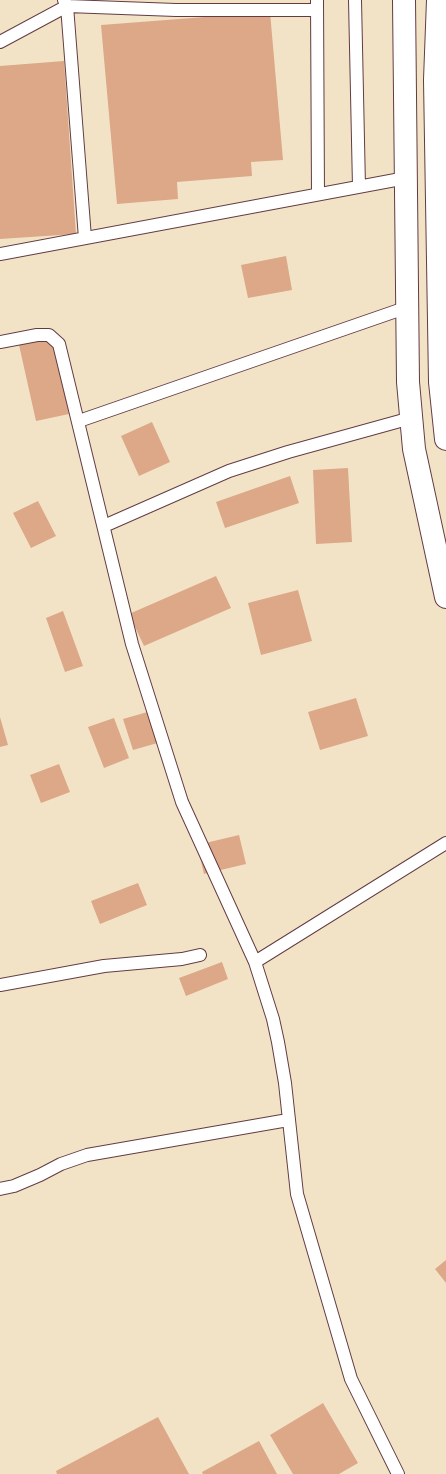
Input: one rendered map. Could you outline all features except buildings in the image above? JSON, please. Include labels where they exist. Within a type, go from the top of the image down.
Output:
[{"type":"street","points":[[404,0],[408,382],[414,449],[441,552],[445,587]]},
{"type":"street","points":[[438,0],[441,80],[440,382],[446,439]]},
{"type":"lane","points":[[355,0],[359,187]]},
{"type":"lane","points":[[0,42],[65,3],[176,10],[317,5],[318,194]]},
{"type":"lane","points":[[65,3],[85,238]]},
{"type":"lane","points":[[0,254],[406,178]]},
{"type":"lane","points":[[79,421],[408,307]]},
{"type":"lane","points":[[0,342],[37,335],[48,335],[59,344],[79,421],[132,644],[182,802],[255,962],[273,1019],[285,1083],[297,1194],[351,1379],[398,1474]]},
{"type":"lane","points":[[104,526],[229,471],[288,452],[412,418]]},
{"type":"lane","points":[[255,962],[446,843]]},
{"type":"lane","points":[[0,985],[104,966],[182,960],[200,955]]},
{"type":"lane","points":[[0,1189],[14,1186],[61,1164],[88,1155],[288,1120]]}]
